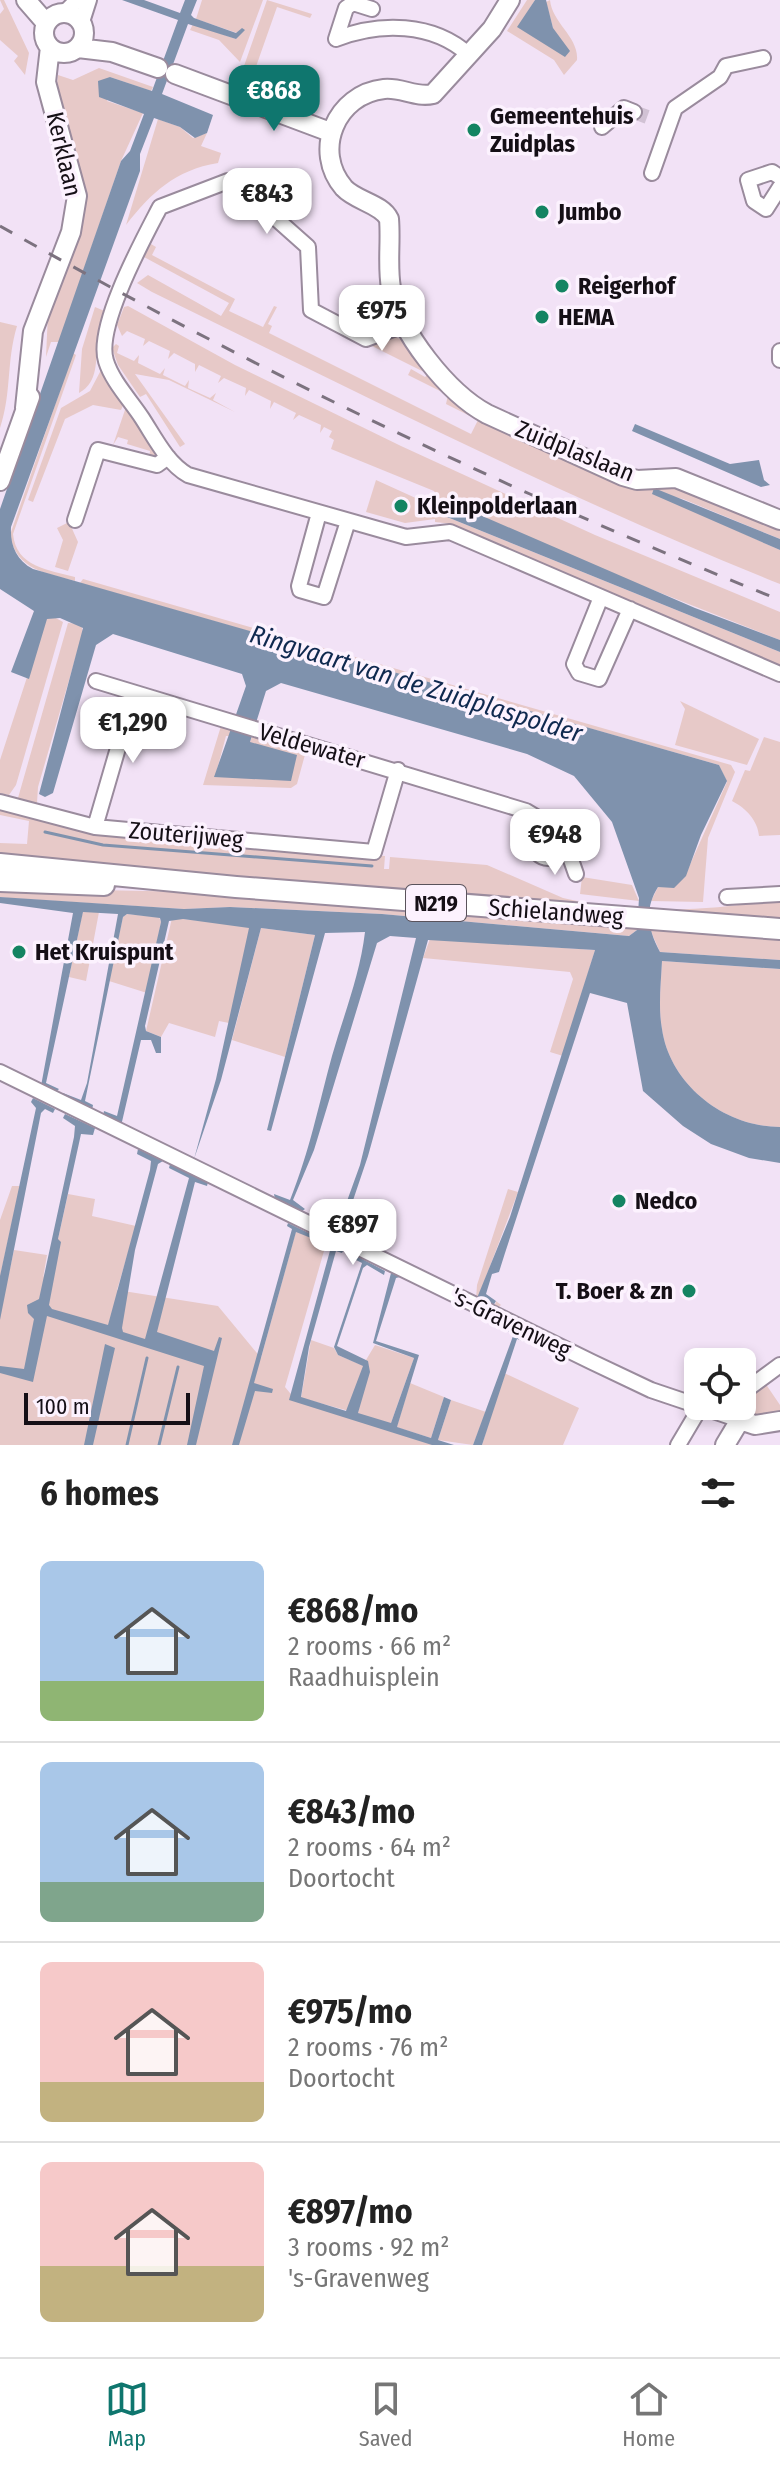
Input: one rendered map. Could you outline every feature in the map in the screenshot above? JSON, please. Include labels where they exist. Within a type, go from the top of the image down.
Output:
[{"type":"main road","name":"Schielandweg","points":[[0,864],[236,887],[780,929]]},
{"type":"main road","name":"Schielandweg","points":[[0,881],[170,890],[236,887]]},
{"type":"street","points":[[26,0],[61,12]]},
{"type":"street","points":[[40,0],[61,12],[72,40]]},
{"type":"street","name":"Kerklaan","points":[[0,481],[25,408],[30,342],[71,232],[77,196],[50,94],[89,0]]},
{"type":"street","points":[[61,12],[44,36],[72,40],[112,52],[330,132],[341,113],[357,98],[388,88],[419,95],[433,94],[480,48],[510,0]]},
{"type":"street","points":[[372,9],[353,3],[346,8],[336,39],[363,28],[398,26],[458,46],[480,48]]},
{"type":"street","points":[[652,173],[675,108],[720,77],[726,66],[763,58]]},
{"type":"street","points":[[602,127],[624,108],[634,112]]},
{"type":"street","points":[[653,119],[669,124]]},
{"type":"street","name":"Zuidplaslaan","points":[[330,132],[331,164],[340,182],[353,196],[383,210],[389,219],[391,288],[404,325],[416,344],[470,405],[602,458],[637,480],[676,478],[778,514]]},
{"type":"street","points":[[779,192],[766,209],[754,201],[748,180],[772,172],[780,177]]},
{"type":"street","points":[[404,325],[366,339],[311,310],[308,247],[233,181],[160,207],[121,289],[106,334],[106,363],[168,457],[188,475],[406,537],[450,532],[780,674]]},
{"type":"street","points":[[780,351],[780,360]]},
{"type":"street","points":[[75,520],[98,450],[157,465],[168,457]]},
{"type":"street","points":[[319,513],[299,586],[300,590],[324,597],[348,521]]},
{"type":"street","points":[[601,597],[574,664],[579,673],[599,679],[630,609]]},
{"type":"street","name":"Veldewater","points":[[96,681],[526,811],[541,820],[545,830],[559,834],[561,851],[569,854],[576,874]]},
{"type":"street","points":[[95,827],[134,693]]},
{"type":"street","name":"Veldewater","points":[[374,852],[398,770]]},
{"type":"street","name":"Zouterijweg","points":[[0,802],[95,827],[374,852]]},
{"type":"street","points":[[545,830],[534,841],[536,852],[550,858],[561,851]]},
{"type":"street","points":[[727,897],[780,894]]},
{"type":"street","name":"'s-Gravenweg","points":[[0,1072],[592,1362],[684,1401]]},
{"type":"street","points":[[756,1383],[780,1365]]},
{"type":"street","points":[[678,1445],[693,1420]]},
{"type":"street","points":[[725,1445],[731,1420]]},
{"type":"street","points":[[745,1420],[755,1425],[780,1421]]},
{"type":"shaded area","points":[[0,0],[4,0],[29,53],[25,75],[14,61],[18,56],[0,40],[0,14],[4,9]]},
{"type":"shaded area","points":[[202,0],[263,0],[240,62],[219,40],[190,30],[193,24],[236,39],[242,28],[237,33],[196,19]]},
{"type":"shaded area","points":[[267,0],[312,14],[310,18],[277,7],[253,75],[244,66]]},
{"type":"shaded area","points":[[527,0],[535,0],[518,27],[553,28],[546,2],[550,0],[555,16],[574,44],[577,60],[564,75],[554,60],[507,31]]},
{"type":"shaded area","points":[[99,68],[153,87],[151,91],[110,77],[107,101],[143,113],[121,161],[59,342],[51,342],[46,357],[48,313],[76,233],[58,75],[73,80]]},
{"type":"shaded area","points":[[158,119],[180,127],[193,138],[207,133],[201,146],[221,153],[218,163],[189,171],[165,185],[126,225]]},
{"type":"shaded area","points":[[151,244],[156,247],[152,255],[235,299],[229,311],[263,327],[274,306],[277,307],[268,324],[272,326],[269,333],[471,434],[478,420],[446,404],[448,395],[408,375],[411,369],[425,377],[432,371],[461,403],[624,483],[673,483],[780,526],[780,539],[683,499],[651,492],[780,550],[780,584],[541,480],[152,292],[137,283],[148,275],[221,316],[229,303],[144,257]]},
{"type":"shaded area","points":[[128,306],[235,365],[401,446],[595,535],[780,612],[780,640],[445,508],[447,517],[780,652],[780,667],[456,526],[452,529],[453,524],[435,522],[435,519],[405,523],[366,512],[376,480],[431,505],[438,498],[434,491],[331,449],[334,440],[329,437],[332,431],[324,427],[320,433],[321,425],[299,415],[293,420],[296,413],[274,402],[270,409],[271,401],[249,390],[245,396],[246,388],[224,378],[218,383],[221,376],[199,365],[195,372],[195,364],[174,353],[168,359],[170,351],[149,341],[143,346],[145,339],[127,331],[122,336],[117,325],[124,307]]},
{"type":"shaded area","points":[[95,307],[107,312],[93,377],[79,393],[82,349]]},
{"type":"shaded area","points":[[0,322],[17,326],[0,428]]},
{"type":"shaded area","points":[[393,336],[407,342],[429,367],[424,372],[368,344]]},
{"type":"shaded area","points":[[116,344],[119,346],[117,353],[134,361],[139,355],[138,363],[160,374],[165,368],[163,375],[185,386],[189,380],[188,388],[210,398],[216,393],[213,400],[235,412],[169,380],[135,374],[185,444],[180,447],[146,394],[140,397],[118,365],[112,348]]},
{"type":"shaded area","points":[[73,353],[76,355],[13,534],[15,545],[27,560],[45,569],[75,577],[75,581],[43,572],[26,563],[13,547],[10,535]]},
{"type":"shaded area","points":[[101,370],[124,403],[121,410],[93,405],[65,419],[33,502],[28,500],[61,408],[90,391]]},
{"type":"shaded area","points":[[126,407],[158,457],[149,459],[150,451],[127,444],[128,440],[118,437],[113,445]]},
{"type":"shaded area","points":[[69,522],[78,542],[68,571],[55,567],[63,540],[57,528]]},
{"type":"shaded area","points":[[83,579],[731,765],[735,772],[708,838],[703,902],[651,901],[658,887],[684,878],[727,782],[719,765],[80,583]]},
{"type":"shaded area","points":[[54,617],[63,622],[16,785],[9,795],[0,793],[0,760],[46,619]]},
{"type":"shaded area","points":[[68,623],[81,624],[83,632],[38,787],[37,803],[18,798]]},
{"type":"shaded area","points":[[680,701],[759,739],[747,765],[675,745],[685,709]]},
{"type":"shaded area","points":[[221,726],[233,728],[230,736],[226,736],[215,777],[250,742],[253,734],[306,751],[297,784],[291,788],[203,785]]},
{"type":"shaded area","points":[[764,737],[780,742],[780,835],[759,836],[750,816],[732,801],[745,770],[750,771]]},
{"type":"shaded area","points":[[0,806],[124,834],[125,837],[385,856],[384,869],[389,869],[390,857],[487,865],[563,898],[600,906],[187,877],[0,854],[0,843],[27,844],[29,821],[0,815]]},
{"type":"shaded area","points":[[582,877],[632,885],[639,901],[580,894]]},
{"type":"shaded area","points":[[0,888],[243,893],[637,925],[637,930],[629,936],[382,914],[230,907],[184,909],[8,898],[0,897]]},
{"type":"shaded area","points":[[780,900],[780,922],[654,909],[702,908]]},
{"type":"shaded area","points":[[83,911],[99,912],[86,981],[69,977]]},
{"type":"shaded area","points":[[127,914],[159,917],[161,922],[147,993],[109,981],[123,917]]},
{"type":"shaded area","points":[[172,918],[247,925],[250,928],[229,1023],[219,1021],[215,1037],[169,1023],[161,1037],[146,1031]]},
{"type":"shaded area","points":[[649,927],[780,935],[780,960],[660,952]]},
{"type":"shaded area","points":[[261,928],[315,935],[285,1057],[232,1040]]},
{"type":"shaded area","points":[[430,939],[595,950],[563,1056],[550,1052],[573,979],[570,972],[423,958]]},
{"type":"shaded area","points":[[662,961],[780,969],[780,1127],[739,1120],[703,1099],[688,1085],[667,1049],[662,1029]]},
{"type":"shaded area","points":[[12,1186],[20,1186],[1,1272],[9,1273],[14,1250],[47,1255],[43,1278],[58,1239],[68,1194],[95,1199],[92,1216],[136,1226],[117,1290],[218,1306],[261,1358],[296,1231],[326,1244],[285,1387],[295,1399],[445,1445],[0,1445],[0,1220]]},
{"type":"shaded area","points":[[508,1189],[518,1192],[478,1298],[495,1305],[496,1301],[501,1305],[496,1309],[476,1300],[477,1285]]},
{"type":"shaded area","points":[[311,1340],[334,1348],[338,1355],[364,1366],[349,1411],[301,1398]]},
{"type":"shaded area","points":[[375,1345],[414,1358],[391,1423],[397,1426],[410,1383],[444,1397],[431,1438],[358,1413],[366,1360]]},
{"type":"shaded area","points":[[504,1373],[579,1408],[563,1445],[482,1445]]},
{"type":"shaded area","points":[[763,1380],[780,1405],[780,1415],[756,1416],[756,1387]]},
{"type":"shaded area","points":[[451,1400],[486,1412],[473,1445],[438,1440]]},
{"type":"water","name":"Ringvaart van de Zuidplaspolder","points":[[122,0],[144,0],[180,13],[185,0],[197,0],[191,15],[194,18],[236,33],[242,28],[245,30],[236,39],[188,24],[162,94],[213,115],[207,133],[195,138],[180,127],[154,118],[140,154],[140,171],[11,527],[18,557],[33,569],[719,765],[727,781],[701,835],[686,876],[674,888],[658,887],[654,895],[649,911],[653,936],[660,952],[780,960],[780,969],[662,961],[660,1004],[667,1049],[688,1085],[703,1099],[739,1120],[780,1127],[780,1163],[749,1158],[711,1144],[683,1126],[643,1091],[627,1003],[590,993],[499,1272],[492,1274],[486,1294],[496,1301],[493,1306],[477,1298],[510,1217],[595,950],[428,940],[368,1156],[345,1224],[363,1236],[360,1241],[321,1222],[320,1217],[338,1226],[360,1165],[416,938],[390,936],[377,943],[314,1150],[293,1200],[305,1209],[301,1212],[275,1199],[274,1194],[290,1200],[297,1182],[356,979],[365,932],[325,933],[271,1131],[267,1130],[315,935],[261,928],[221,1080],[194,1159],[216,1079],[249,928],[183,919],[169,921],[145,1026],[146,1031],[161,1037],[161,1053],[156,1053],[151,1040],[141,1040],[121,1126],[103,1116],[104,1111],[117,1116],[161,922],[160,918],[127,914],[123,917],[85,1101],[93,1105],[92,1110],[63,1097],[63,1093],[81,1100],[87,1083],[118,914],[83,912],[46,1083],[59,1089],[55,1093],[41,1086],[73,913],[0,903],[0,897],[184,909],[230,907],[382,914],[629,936],[637,930],[639,898],[612,822],[574,776],[527,754],[281,683],[266,691],[250,742],[297,755],[291,781],[214,777],[246,686],[242,674],[113,634],[96,645],[53,793],[45,797],[39,794],[83,628],[60,618],[47,619],[29,679],[11,672],[34,611],[0,589],[0,509],[121,161],[130,151],[144,114],[99,97],[98,81],[110,77],[152,91],[178,20]]},
{"type":"water","points":[[535,0],[546,0],[553,28],[570,51],[565,57],[517,27]]},
{"type":"water","points":[[635,424],[730,464],[759,460],[764,480],[770,485],[761,487],[632,431]]},
{"type":"water","points":[[654,488],[780,539],[780,550],[652,494]]},
{"type":"water","points":[[450,502],[695,608],[780,640],[780,652],[447,517],[445,508]]},
{"type":"water","points":[[33,1098],[55,1109],[53,1113],[45,1109],[41,1113],[0,1320],[0,1276],[36,1108],[31,1102]]},
{"type":"water","points":[[65,1114],[95,1128],[93,1135],[81,1134],[58,1239],[61,1242],[49,1305],[52,1309],[108,1325],[150,1170],[151,1161],[137,1154],[138,1149],[163,1161],[158,1164],[135,1250],[122,1328],[123,1332],[145,1339],[189,1178],[169,1168],[170,1164],[208,1182],[207,1186],[195,1182],[157,1332],[214,1351],[219,1337],[222,1338],[196,1445],[187,1445],[204,1366],[47,1316],[33,1382],[0,1373],[0,1366],[24,1369],[34,1319],[28,1313],[27,1305],[39,1299],[74,1137],[75,1126],[63,1118]]},
{"type":"water","points":[[288,1223],[317,1237],[316,1240],[296,1232],[254,1383],[273,1389],[272,1393],[255,1391],[239,1445],[232,1445],[292,1229],[287,1226]]},
{"type":"water","points":[[323,1239],[344,1249],[342,1253],[336,1251],[309,1347],[301,1397],[346,1411],[363,1366],[338,1355],[334,1347],[362,1263],[348,1256],[351,1253],[385,1271],[384,1275],[367,1265],[363,1268],[337,1346],[368,1361],[370,1372],[358,1413],[391,1423],[414,1358],[373,1343],[391,1273],[400,1277],[396,1278],[376,1341],[419,1355],[397,1427],[431,1438],[444,1397],[451,1400],[438,1440],[454,1445],[432,1445],[289,1400],[331,1247],[322,1242]]},
{"type":"water","points":[[507,1330],[545,1349],[517,1339],[482,1445],[473,1445],[513,1336]]},
{"type":"water","points":[[105,1344],[115,1348],[93,1445],[84,1445]]},
{"type":"waterway","points":[[45,832],[103,845],[372,866]]},
{"type":"waterway","points":[[127,1445],[147,1358]]},
{"type":"waterway","points":[[159,1445],[178,1367]]},
{"type":"tunnel","points":[[634,112],[653,119]]},
{"type":"railway","points":[[0,226],[190,329],[384,426],[580,516],[780,600]]},
{"type":"place","name":"Gemeentehuis Zuidplas","points":[[474,130]]},
{"type":"place","name":"Jumbo","points":[[542,212]]},
{"type":"place","name":"Reigerhof","points":[[562,286]]},
{"type":"place","name":"HEMA","points":[[542,317]]},
{"type":"place","name":"Kleinpolderlaan","points":[[401,506]]},
{"type":"place","name":"Het Kruispunt","points":[[19,952]]},
{"type":"place","name":"Nedco","points":[[619,1201]]},
{"type":"place","name":"T. Boer & zn","points":[[689,1291]]}]
